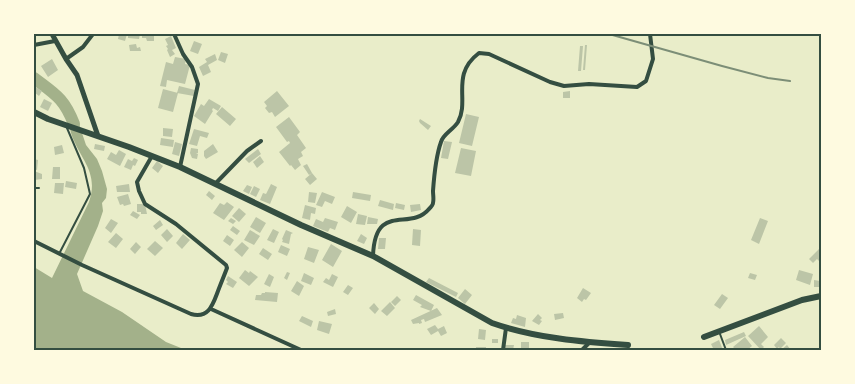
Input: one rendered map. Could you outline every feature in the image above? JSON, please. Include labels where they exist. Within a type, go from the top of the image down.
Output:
[{"type":"highway","points":[[34,112],[68,127],[87,132],[180,166],[302,225],[373,256],[474,315],[506,328],[590,342],[628,345]]},
{"type":"highway","points":[[704,336],[802,300],[821,296]]},
{"type":"street","points":[[52,34],[77,76],[98,136]]},
{"type":"street","points":[[66,59],[83,47],[93,34]]},
{"type":"street","points":[[174,34],[183,54],[192,67],[198,84],[180,166]]},
{"type":"street","points":[[373,256],[376,236],[382,227],[392,220],[404,220],[421,216],[429,210],[433,203],[441,142],[458,122],[462,108],[462,81],[473,58],[479,53],[489,54],[550,82],[564,86],[589,84],[637,87],[646,81],[653,59],[650,34]]},
{"type":"street","points":[[34,45],[55,41]]},
{"type":"street","points":[[216,183],[247,151],[261,141]]},
{"type":"street","points":[[34,240],[82,265],[191,314],[197,316],[205,314],[211,308],[227,268],[226,265],[176,224],[143,201],[138,182],[152,156]]},
{"type":"street","points":[[211,308],[301,350]]},
{"type":"street","points":[[504,350],[506,328]]},
{"type":"street","points":[[582,350],[590,342]]},
{"type":"lane","points":[[60,254],[90,194],[84,168],[68,127]]},
{"type":"lane","points":[[34,188],[39,188]]},
{"type":"lane","points":[[719,331],[726,350]]},
{"type":"shaded area","points":[[70,107],[78,121],[86,145],[97,159],[107,189],[106,198],[102,203],[103,211],[98,226],[77,274],[83,291],[122,312],[166,342],[186,350],[34,350],[34,267],[52,278],[92,192],[88,167],[71,133],[67,109]]},
{"type":"building","points":[[119,34],[127,34],[125,41],[118,39]]},
{"type":"building","points":[[128,34],[140,34],[139,39],[128,38]]},
{"type":"building","points":[[142,34],[154,34],[154,41],[147,41],[146,38],[142,38]]},
{"type":"building","points":[[171,36],[176,48],[172,50],[175,54],[170,57],[165,39]]},
{"type":"building","points":[[194,41],[202,44],[198,54],[190,51]]},
{"type":"building","points":[[136,44],[137,48],[140,47],[141,51],[130,51],[129,45]]},
{"type":"building","points":[[585,45],[587,45],[585,70],[583,70]]},
{"type":"building","points":[[580,46],[583,46],[581,71],[578,71]]},
{"type":"building","points":[[221,52],[228,54],[225,63],[218,60]]},
{"type":"building","points":[[215,54],[217,60],[208,65],[211,72],[203,76],[199,67],[207,62],[205,59]]},
{"type":"building","points":[[175,57],[186,59],[185,64],[190,65],[185,84],[167,80],[166,87],[160,86],[166,62],[173,64]]},
{"type":"building","points":[[52,59],[58,70],[48,77],[41,66]]},
{"type":"building","points":[[34,86],[42,91],[39,96],[34,92]]},
{"type":"building","points":[[179,86],[195,90],[194,96],[177,93]]},
{"type":"building","points":[[163,89],[178,93],[173,112],[158,108]]},
{"type":"building","points":[[277,91],[289,106],[275,117],[272,112],[269,113],[265,108],[267,106],[264,102]]},
{"type":"building","points":[[570,91],[570,98],[563,98],[563,92]]},
{"type":"building","points":[[44,99],[52,103],[48,111],[40,107]]},
{"type":"building","points":[[209,99],[221,106],[218,111],[213,108],[205,124],[194,116],[201,104],[204,106]]},
{"type":"building","points":[[222,107],[236,119],[230,126],[216,114]]},
{"type":"building","points":[[466,114],[479,117],[472,146],[459,143]]},
{"type":"building","points":[[289,117],[300,132],[297,135],[306,148],[301,152],[303,156],[298,159],[301,165],[295,170],[279,152],[290,143],[289,141],[287,142],[276,127]]},
{"type":"building","points":[[420,119],[431,126],[428,130],[420,123]]},
{"type":"building","points":[[163,128],[173,129],[172,137],[163,136]]},
{"type":"building","points":[[194,129],[209,133],[207,138],[200,136],[197,146],[189,144]]},
{"type":"building","points":[[161,138],[174,140],[173,147],[160,145]]},
{"type":"building","points":[[444,141],[452,142],[448,159],[441,158]]},
{"type":"building","points":[[175,142],[182,144],[179,156],[172,154]]},
{"type":"building","points":[[95,144],[105,146],[104,151],[94,149]]},
{"type":"building","points":[[213,144],[218,152],[206,159],[204,151]]},
{"type":"building","points":[[62,145],[64,153],[55,155],[54,147]]},
{"type":"building","points":[[191,148],[198,149],[197,159],[192,158]]},
{"type":"building","points":[[461,148],[476,151],[471,176],[455,173]]},
{"type":"building","points":[[258,149],[261,154],[249,163],[245,159]]},
{"type":"building","points":[[119,150],[126,154],[120,166],[107,159],[111,152],[116,155]]},
{"type":"building","points":[[260,156],[264,162],[257,168],[253,162]]},
{"type":"building","points":[[134,158],[138,160],[131,170],[124,167],[128,159],[132,161]]},
{"type":"building","points":[[34,159],[38,160],[37,170],[34,169]]},
{"type":"building","points":[[157,161],[163,166],[158,173],[152,168]]},
{"type":"building","points":[[307,164],[312,173],[309,175],[303,166]]},
{"type":"building","points":[[53,167],[60,167],[60,179],[52,179]]},
{"type":"building","points":[[34,171],[42,174],[42,179],[34,180]]},
{"type":"building","points":[[312,173],[317,179],[310,185],[305,179]]},
{"type":"building","points":[[66,181],[77,183],[76,189],[65,187]]},
{"type":"building","points":[[55,183],[64,183],[63,194],[54,193]]},
{"type":"building","points":[[129,184],[130,192],[117,192],[116,186]]},
{"type":"building","points":[[271,184],[277,187],[270,204],[260,200],[263,193],[266,194]]},
{"type":"building","points":[[247,185],[252,187],[249,194],[243,191]]},
{"type":"building","points":[[254,186],[260,189],[256,197],[250,194]]},
{"type":"building","points":[[209,191],[215,196],[212,200],[206,195]]},
{"type":"building","points":[[309,192],[317,193],[315,203],[308,202]]},
{"type":"building","points":[[322,192],[335,197],[332,204],[325,201],[322,207],[316,205]]},
{"type":"building","points":[[353,192],[371,195],[370,201],[352,198]]},
{"type":"building","points":[[128,194],[131,204],[120,205],[117,197]]},
{"type":"building","points":[[380,200],[394,204],[393,210],[378,206]]},
{"type":"building","points":[[227,202],[234,207],[224,220],[213,213],[220,203],[224,205]]},
{"type":"building","points":[[396,203],[405,205],[404,210],[395,208]]},
{"type":"building","points":[[137,204],[145,204],[147,214],[137,212]]},
{"type":"building","points":[[420,204],[421,210],[411,212],[410,205]]},
{"type":"building","points":[[305,205],[316,208],[315,214],[311,213],[310,220],[302,218]]},
{"type":"building","points":[[347,206],[357,212],[351,223],[341,217]]},
{"type":"building","points":[[239,208],[246,214],[239,222],[232,216]]},
{"type":"building","points":[[133,211],[140,215],[137,219],[130,215]]},
{"type":"building","points":[[358,214],[367,216],[365,225],[356,224]]},
{"type":"building","points":[[256,217],[266,223],[260,233],[250,227]]},
{"type":"building","points":[[368,217],[378,219],[377,224],[367,224]]},
{"type":"building","points":[[231,218],[236,221],[233,224],[228,221]]},
{"type":"building","points":[[325,218],[338,222],[335,230],[330,228],[328,232],[313,226],[316,219],[323,222]]},
{"type":"building","points":[[760,218],[768,221],[759,244],[751,240]]},
{"type":"building","points":[[111,219],[118,223],[111,233],[105,228]]},
{"type":"building","points":[[160,220],[163,225],[156,230],[153,226]]},
{"type":"building","points":[[233,226],[240,231],[237,235],[230,230]]},
{"type":"building","points":[[167,229],[173,236],[167,242],[161,235]]},
{"type":"building","points":[[273,229],[279,232],[274,243],[267,240]]},
{"type":"building","points":[[413,229],[421,230],[420,246],[412,245]]},
{"type":"building","points":[[250,230],[260,236],[254,245],[244,240]]},
{"type":"building","points":[[286,230],[293,233],[291,234],[289,244],[282,242]]},
{"type":"building","points":[[116,233],[123,239],[116,248],[108,242]]},
{"type":"building","points":[[183,234],[190,240],[182,249],[176,243]]},
{"type":"building","points":[[361,234],[367,238],[364,244],[357,241]]},
{"type":"building","points":[[227,235],[234,240],[230,246],[223,241]]},
{"type":"building","points":[[379,238],[386,238],[385,249],[378,249]]},
{"type":"building","points":[[155,241],[163,248],[155,256],[147,249]]},
{"type":"building","points":[[136,242],[141,247],[135,254],[130,249]]},
{"type":"building","points":[[242,242],[249,248],[242,257],[234,250]]},
{"type":"building","points":[[331,244],[342,251],[333,267],[322,260]]},
{"type":"building","points":[[281,245],[290,249],[287,256],[278,252]]},
{"type":"building","points":[[308,247],[319,250],[314,263],[304,259]]},
{"type":"building","points":[[263,248],[272,254],[268,260],[259,254]]},
{"type":"building","points":[[819,249],[821,251],[821,263],[817,259],[813,263],[809,259]]},
{"type":"building","points":[[245,270],[258,277],[249,286],[239,278]]},
{"type":"building","points":[[799,270],[813,274],[810,285],[796,280]]},
{"type":"building","points":[[287,272],[290,273],[287,280],[284,278]]},
{"type":"building","points":[[304,273],[314,278],[311,285],[301,281]]},
{"type":"building","points":[[750,273],[757,275],[755,280],[748,278]]},
{"type":"building","points":[[269,274],[274,277],[270,287],[264,284]]},
{"type":"building","points":[[332,274],[338,277],[333,287],[323,282],[326,278],[329,280]]},
{"type":"building","points":[[228,276],[237,282],[233,288],[226,284]]},
{"type":"building","points":[[429,278],[458,293],[456,297],[426,282]]},
{"type":"building","points":[[814,280],[820,281],[820,287],[814,287]]},
{"type":"building","points":[[297,281],[304,286],[299,296],[291,291]]},
{"type":"building","points":[[348,285],[353,288],[348,295],[343,292]]},
{"type":"building","points":[[583,288],[591,293],[582,302],[577,298]]},
{"type":"building","points":[[465,289],[472,295],[465,304],[458,298]]},
{"type":"building","points":[[265,292],[278,293],[277,302],[255,300],[256,295],[261,295]]},
{"type":"building","points":[[722,294],[728,298],[720,309],[714,305]]},
{"type":"building","points":[[416,295],[434,305],[431,311],[420,307],[422,305],[413,300]]},
{"type":"building","points":[[397,296],[401,300],[395,306],[391,302]]},
{"type":"building","points":[[390,302],[395,308],[387,316],[381,311]]},
{"type":"building","points":[[374,303],[379,309],[375,314],[369,308]]},
{"type":"building","points":[[437,308],[442,315],[425,322],[424,319],[421,320],[422,323],[419,324],[413,324],[411,320]]},
{"type":"building","points":[[335,309],[336,314],[328,316],[327,312]]},
{"type":"building","points":[[563,313],[564,318],[555,320],[554,314]]},
{"type":"building","points":[[538,314],[542,318],[539,325],[532,321]]},
{"type":"building","points":[[517,315],[526,318],[525,327],[511,323],[513,318],[516,319]]},
{"type":"building","points":[[302,316],[313,321],[311,327],[299,321]]},
{"type":"building","points":[[319,321],[332,324],[329,334],[317,330]]},
{"type":"building","points":[[435,325],[438,329],[444,326],[447,333],[441,336],[438,331],[431,335],[427,329]]},
{"type":"building","points":[[759,326],[768,337],[761,344],[764,347],[761,350],[748,336]]},
{"type":"building","points":[[479,329],[486,330],[485,340],[478,339]]},
{"type":"building","points":[[744,332],[746,336],[726,345],[725,340]]},
{"type":"building","points":[[745,337],[752,346],[747,350],[736,350],[733,347]]},
{"type":"building","points":[[781,338],[786,343],[780,349],[779,347],[777,349],[774,345]]},
{"type":"building","points":[[492,339],[498,339],[498,343],[492,343]]},
{"type":"building","points":[[719,340],[723,350],[714,350],[711,344]]},
{"type":"building","points":[[521,342],[529,342],[529,350],[521,350]]},
{"type":"building","points":[[505,345],[514,345],[513,350],[505,350]]},
{"type":"building","points":[[787,345],[791,350],[781,350]]},
{"type":"building","points":[[476,347],[486,347],[486,350],[476,350]]},
{"type":"waterway","points":[[34,78],[62,102],[74,124]]},
{"type":"railway","points":[[609,34],[768,78],[790,81]]}]
